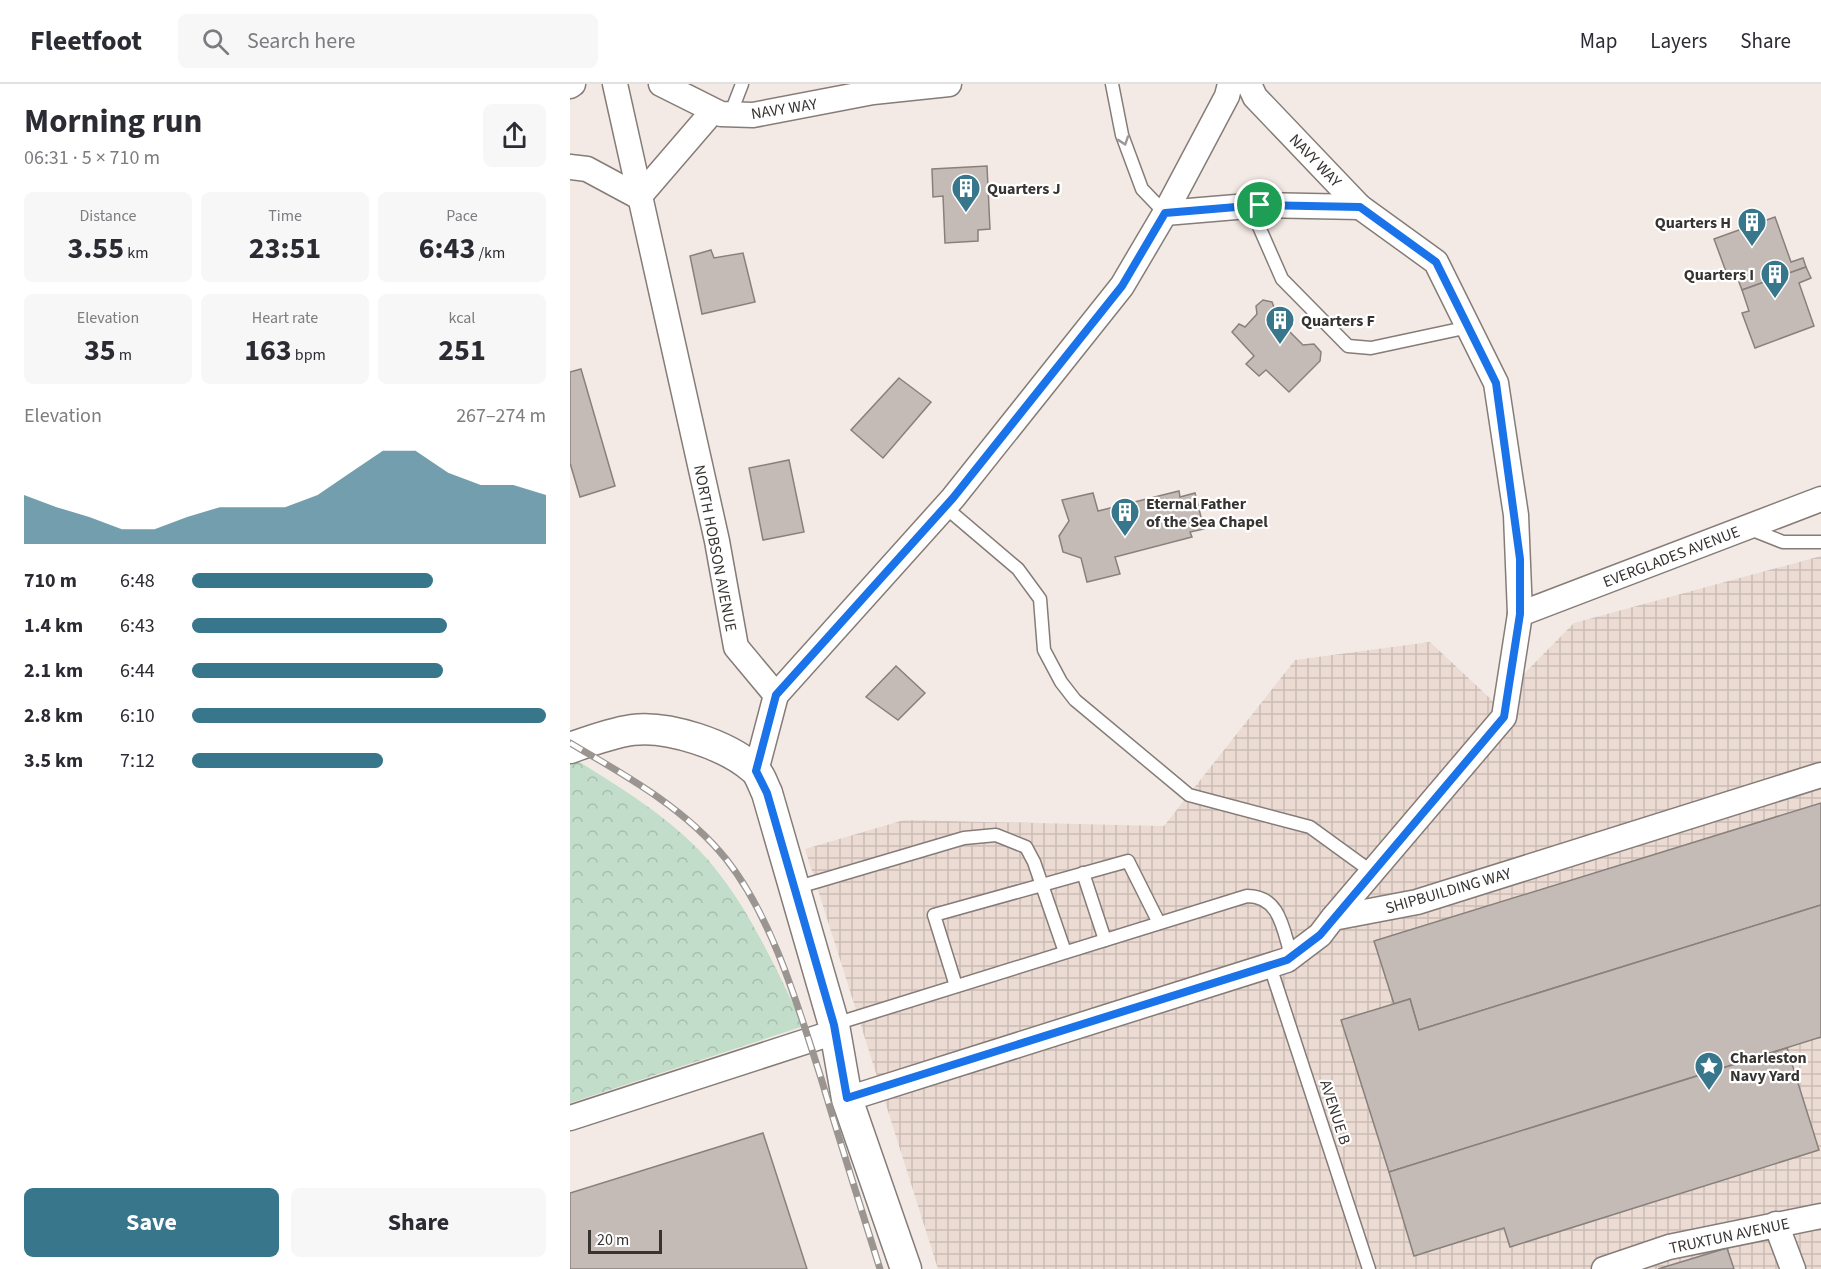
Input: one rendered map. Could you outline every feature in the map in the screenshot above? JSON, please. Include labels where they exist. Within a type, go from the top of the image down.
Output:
[{"type":"street","name":"NORTH HOBSON AVENUE","points":[[615,84],[717,541],[736,647],[776,695]]},
{"type":"street","name":"NAVY WAY","points":[[661,84],[721,113],[753,115],[873,92],[950,84]]},
{"type":"street","points":[[756,771],[776,695],[945,507],[1122,286],[1165,213],[1227,96],[1230,84]]},
{"type":"street","name":"NAVY WAY","points":[[1249,84],[1255,97],[1360,207],[1436,262],[1496,383],[1516,515],[1520,614],[1504,717],[1333,918]]},
{"type":"street","points":[[570,167],[587,169],[639,197],[721,113]]},
{"type":"street","points":[[1165,213],[1250,206],[1360,207]]},
{"type":"street","name":"EVERGLADES AVENUE","points":[[1520,614],[1821,499]]},
{"type":"street","points":[[570,748],[634,730],[667,732],[705,742],[732,753],[756,771],[767,793],[835,1028],[847,1098],[906,1269]]},
{"type":"street","name":"SHIPBUILDING WAY","points":[[1333,918],[1417,902],[1821,775]]},
{"type":"street","points":[[847,1098],[1281,962],[1320,935],[1333,918]]},
{"type":"street","points":[[570,1118],[835,1028]]},
{"type":"street","name":"TRUXTUN AVENUE","points":[[1604,1269],[1669,1247],[1821,1216]]},
{"type":"street","points":[[1776,1224],[1793,1269]]},
{"type":"lane","points":[[721,113],[742,84]]},
{"type":"lane","points":[[1112,84],[1122,135],[1142,189],[1165,213]]},
{"type":"lane","points":[[1250,206],[1282,279],[1348,346],[1371,348],[1469,327]]},
{"type":"lane","points":[[945,507],[1018,569],[1040,599],[1044,650],[1061,682],[1075,700],[1188,795],[1310,827],[1372,872]]},
{"type":"lane","points":[[1746,527],[1784,542],[1821,542]]},
{"type":"lane","points":[[794,888],[980,835],[1012,839],[1026,847],[1065,952]]},
{"type":"lane","points":[[835,1028],[1159,923],[1128,861],[934,915],[956,987]]},
{"type":"lane","points":[[1083,873],[1105,940]]},
{"type":"lane","name":"AVENUE B","points":[[1159,923],[1235,899],[1261,896],[1271,903],[1278,914],[1281,962],[1369,1269]]},
{"type":"shaded area","points":[[1821,556],[1821,1269],[938,1269],[805,849],[904,820],[1164,826],[1295,660],[1430,642],[1495,703],[1574,623]]},
{"type":"green space","points":[[578,761],[657,813],[686,837],[716,869],[758,934],[804,1026],[570,1103],[570,764]]},
{"type":"building","name":"Quarters J","points":[[987,166],[990,229],[978,230],[978,241],[945,243],[943,196],[933,197],[932,169]]},
{"type":"building","name":"Quarters H","points":[[1775,217],[1791,262],[1803,258],[1806,267],[1742,290],[1736,274],[1728,277],[1714,239]]},
{"type":"building","points":[[711,250],[714,258],[743,253],[755,302],[702,314],[690,256]]},
{"type":"building","name":"Quarters I","points":[[1806,267],[1811,278],[1799,283],[1814,326],[1755,348],[1742,313],[1749,311],[1742,290]]},
{"type":"building","name":"Quarters F","points":[[1263,300],[1272,302],[1275,310],[1273,315],[1303,345],[1314,344],[1321,352],[1320,361],[1289,392],[1266,370],[1259,376],[1246,364],[1254,356],[1232,332],[1239,324],[1245,327],[1257,314],[1256,306]]},
{"type":"building","points":[[581,369],[615,486],[580,497],[570,463],[570,372]]},
{"type":"building","points":[[899,378],[931,402],[883,458],[851,430]]},
{"type":"building","points":[[789,460],[804,532],[763,540],[749,468]]},
{"type":"building","name":"Eternal Father of the Sea Chapel","points":[[1179,491],[1180,497],[1195,493],[1204,529],[1190,532],[1192,537],[1115,557],[1120,574],[1087,582],[1081,558],[1063,552],[1059,536],[1069,521],[1062,500],[1093,493],[1098,511]]},
{"type":"building","points":[[896,666],[925,693],[898,720],[866,697]]},
{"type":"building","points":[[1821,803],[1821,905],[1419,1030],[1410,999],[1394,1004],[1374,941]]},
{"type":"building","points":[[1821,905],[1821,1037],[1389,1172],[1341,1020],[1410,999],[1419,1030]]},
{"type":"building","points":[[1787,1048],[1819,1150],[1510,1247],[1504,1228],[1414,1256],[1389,1172]]},
{"type":"building","points":[[763,1133],[807,1269],[570,1269],[570,1193]]},
{"type":"building","points":[[1727,1248],[1734,1269],[1658,1269]]},
{"type":"railway","points":[[570,743],[633,780],[673,808],[710,841],[743,882],[771,936],[793,993],[880,1269]]},
{"type":"place","name":"Quarters J","points":[[966,214]]},
{"type":"place","name":"Quarters H","points":[[1752,248]]},
{"type":"place","name":"Quarters I","points":[[1775,300]]},
{"type":"place","name":"Quarters F","points":[[1280,346]]},
{"type":"place","name":"Eternal Father of the Sea Chapel","points":[[1125,538]]},
{"type":"place","name":"Charleston Navy Yard","points":[[1709,1092]]},
{"type":"route","points":[[1260,205],[1360,207],[1436,262],[1496,383],[1516,515],[1520,559],[1520,614],[1504,717],[1320,935],[1292,958],[847,1098],[834,1025],[767,793],[756,771],[776,695],[953,498],[1122,286],[1165,213],[1260,205]]}]
